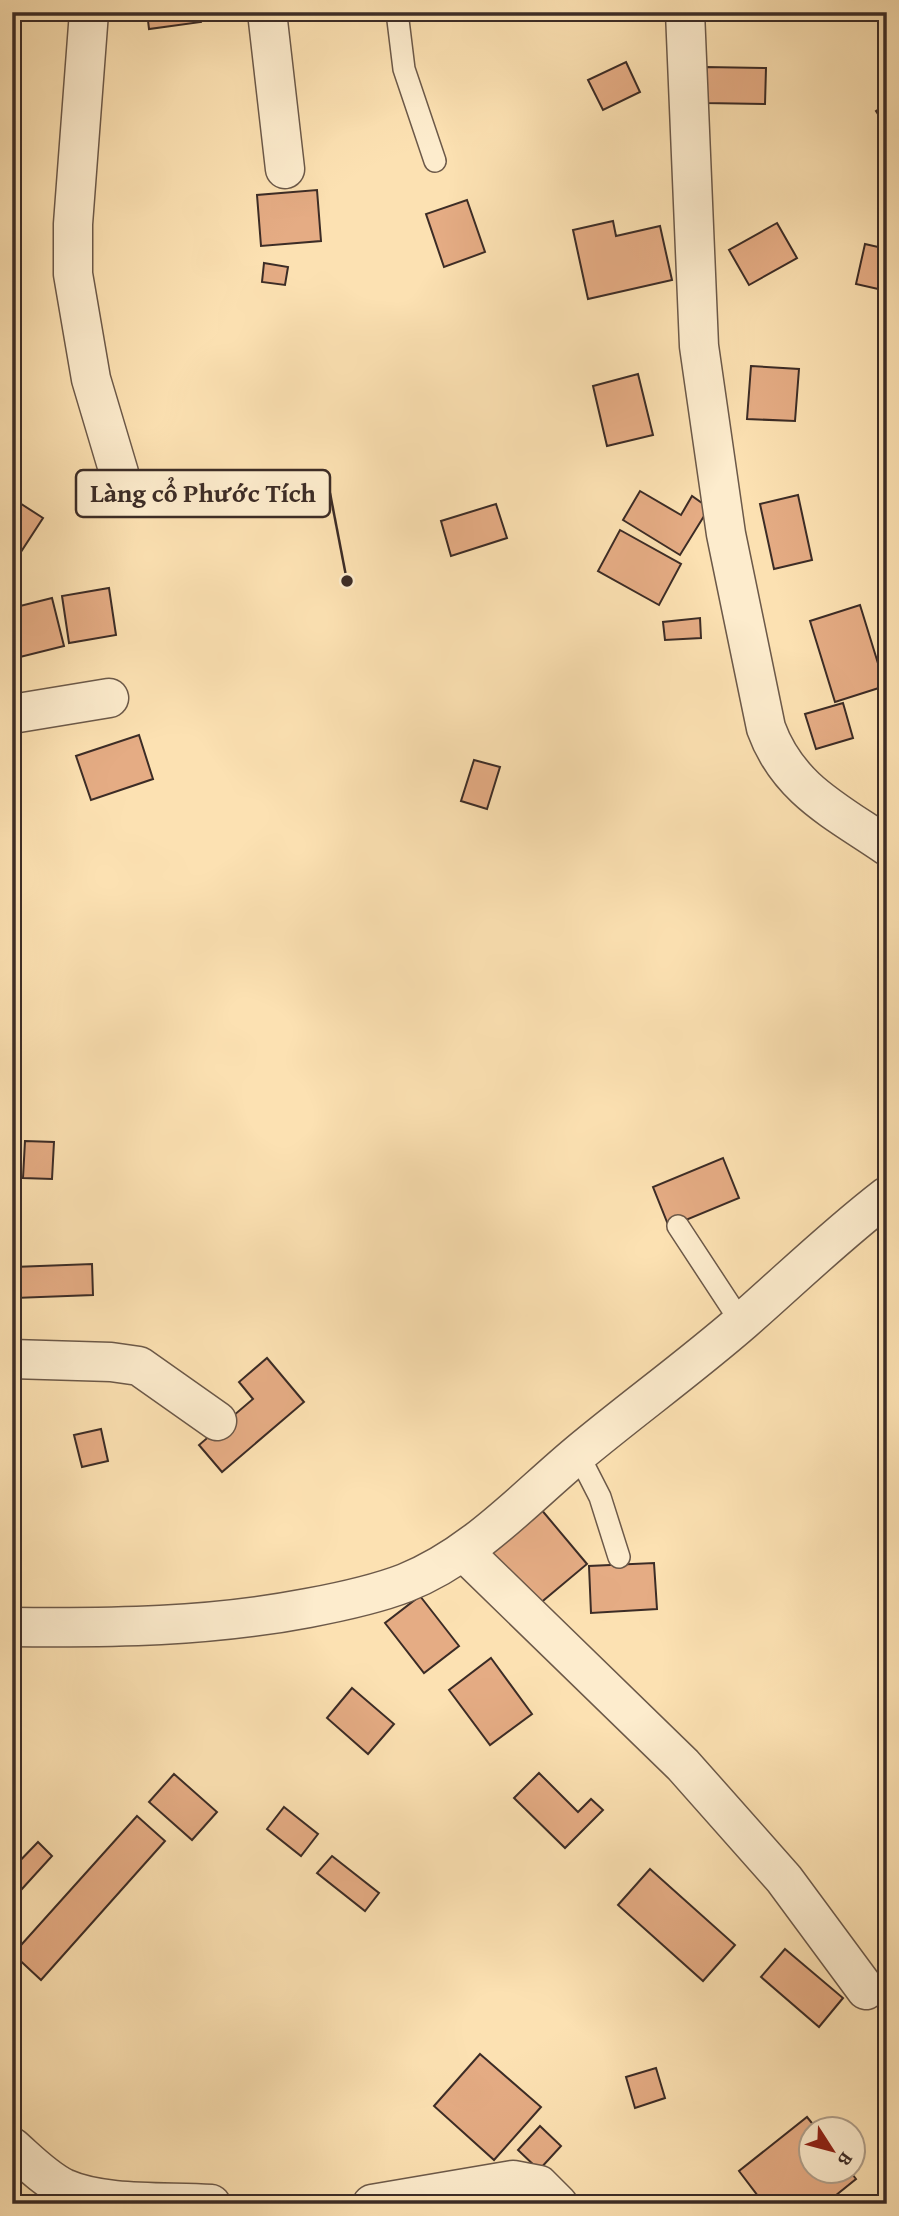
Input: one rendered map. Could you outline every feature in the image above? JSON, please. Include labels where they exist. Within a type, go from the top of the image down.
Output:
[{"type":"street","points":[[89,12],[73,224],[73,274],[92,379],[119,473]]},
{"type":"street","points":[[267,12],[285,169]]},
{"type":"street","points":[[685,12],[699,346],[728,547],[766,728],[774,749],[795,781],[887,846]]},
{"type":"street","points":[[12,714],[109,698]]},
{"type":"street","points":[[12,1627],[127,1628],[205,1624],[271,1615],[403,1584],[464,1552],[578,1454],[741,1322],[853,1222],[887,1196]]},
{"type":"street","points":[[12,1359],[111,1362],[139,1366],[217,1421]]},
{"type":"street","points":[[464,1552],[683,1765],[784,1879],[866,1990]]},
{"type":"street","points":[[12,2147],[48,2178],[65,2188],[95,2197],[211,2204]]},
{"type":"street","points":[[372,2204],[513,2180],[540,2185],[558,2204]]},
{"type":"lane","points":[[397,12],[404,69],[435,161]]},
{"type":"lane","points":[[678,1226],[741,1322]]},
{"type":"lane","points":[[578,1454],[600,1497],[619,1557]]},
{"type":"building","points":[[147,12],[200,12],[201,22],[149,29]]},
{"type":"building","points":[[626,62],[640,92],[603,110],[588,80]]},
{"type":"building","points":[[705,67],[766,68],[765,104],[704,103]]},
{"type":"building","points":[[887,104],[887,128],[876,111]]},
{"type":"building","points":[[317,190],[321,241],[261,246],[257,195]]},
{"type":"building","points":[[467,200],[485,252],[444,267],[426,214]]},
{"type":"building","points":[[613,221],[616,236],[660,226],[672,280],[588,299],[573,230]]},
{"type":"building","points":[[777,223],[797,258],[749,285],[729,250]]},
{"type":"building","points":[[865,244],[887,249],[887,291],[856,284]]},
{"type":"building","points":[[264,263],[288,267],[285,285],[262,282]]},
{"type":"building","points":[[881,361],[887,362],[887,419],[878,418]]},
{"type":"building","points":[[751,366],[799,369],[795,421],[747,419]]},
{"type":"building","points":[[638,374],[653,435],[607,446],[593,386]]},
{"type":"building","points":[[640,491],[681,515],[692,496],[709,508],[680,555],[623,520]]},
{"type":"building","points":[[798,495],[812,560],[774,569],[760,504]]},
{"type":"building","points":[[12,498],[43,518],[15,561],[12,560]]},
{"type":"building","points":[[496,504],[507,538],[451,556],[441,521]]},
{"type":"building","points":[[620,530],[681,564],[659,605],[598,571]]},
{"type":"building","points":[[109,588],[116,635],[69,643],[62,596]]},
{"type":"building","points":[[52,598],[64,646],[12,659],[12,608]]},
{"type":"building","points":[[860,605],[885,686],[835,702],[810,621]]},
{"type":"building","points":[[700,618],[701,638],[665,640],[663,622]]},
{"type":"building","points":[[843,703],[853,738],[816,749],[805,714]]},
{"type":"building","points":[[139,735],[153,779],[91,800],[76,756]]},
{"type":"building","points":[[474,760],[500,767],[487,809],[461,801]]},
{"type":"building","points":[[25,1141],[54,1142],[52,1179],[23,1178]]},
{"type":"building","points":[[723,1158],[739,1198],[669,1227],[653,1187]]},
{"type":"building","points":[[92,1264],[93,1295],[15,1298],[14,1267]]},
{"type":"building","points":[[267,1358],[304,1402],[222,1472],[199,1445],[253,1399],[239,1382]]},
{"type":"building","points":[[101,1429],[108,1461],[82,1467],[74,1435]]},
{"type":"building","points":[[540,1508],[587,1564],[532,1610],[485,1553]]},
{"type":"building","points":[[654,1563],[657,1609],[591,1613],[589,1566]]},
{"type":"building","points":[[420,1596],[459,1646],[424,1673],[385,1623]]},
{"type":"building","points":[[491,1658],[532,1714],[490,1745],[449,1690]]},
{"type":"building","points":[[352,1688],[394,1724],[368,1754],[327,1718]]},
{"type":"building","points":[[539,1773],[578,1812],[591,1799],[603,1810],[565,1848],[514,1798]]},
{"type":"building","points":[[174,1774],[217,1812],[192,1840],[149,1802]]},
{"type":"building","points":[[284,1807],[318,1834],[301,1856],[267,1829]]},
{"type":"building","points":[[137,1816],[165,1841],[41,1980],[13,1954]]},
{"type":"building","points":[[38,1842],[52,1856],[21,1890],[12,1882],[12,1869]]},
{"type":"building","points":[[332,1856],[379,1893],[365,1911],[317,1873]]},
{"type":"building","points":[[650,1869],[735,1945],[703,1981],[618,1905]]},
{"type":"building","points":[[785,1949],[843,1998],[819,2027],[761,1977]]},
{"type":"building","points":[[480,2054],[541,2107],[494,2160],[434,2106]]},
{"type":"building","points":[[656,2068],[665,2098],[635,2108],[626,2077]]},
{"type":"building","points":[[797,2125],[797,2184],[850,2184],[825,2204],[764,2204],[739,2171]]},
{"type":"building","points":[[540,2126],[561,2146],[539,2170],[518,2150]]},
{"type":"place","name":"Làng cổ Phước Tích","points":[[347,581]]}]
